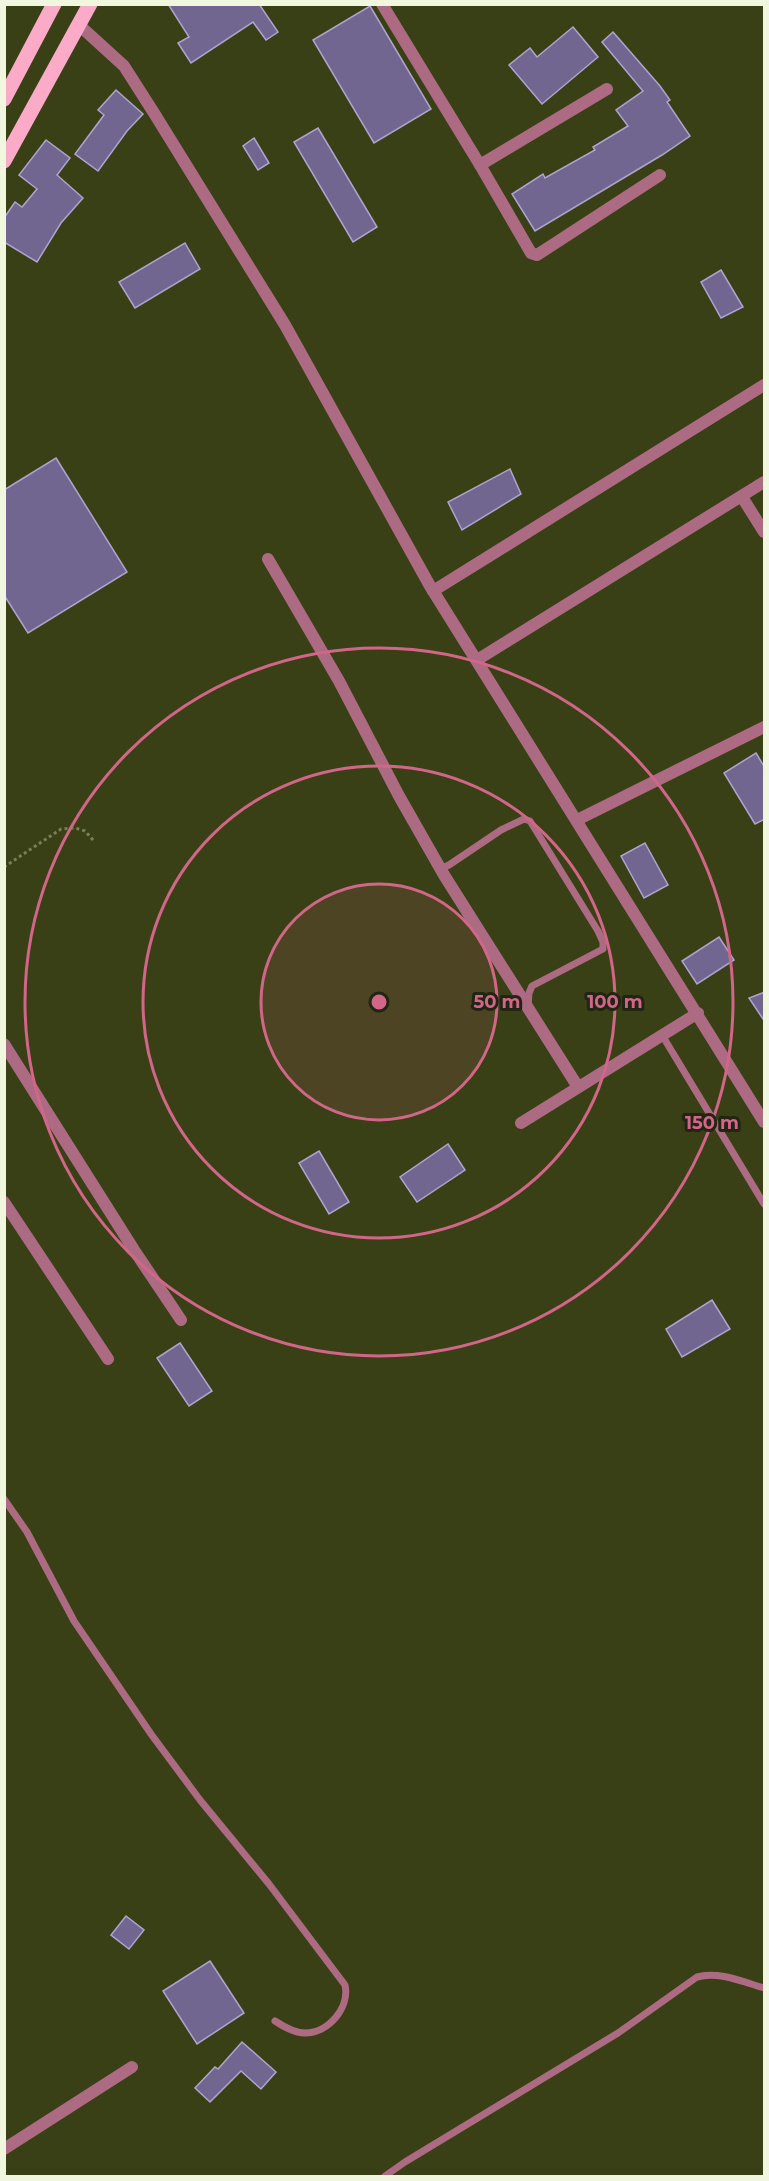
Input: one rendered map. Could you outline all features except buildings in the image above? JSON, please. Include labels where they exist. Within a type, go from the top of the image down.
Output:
[{"type":"main road","points":[[4,99],[54,4]]},
{"type":"main road","points":[[4,161],[90,4]]},
{"type":"street","points":[[382,4],[531,253],[537,255],[660,175]]},
{"type":"street","points":[[79,25],[124,66],[154,112],[285,325],[434,591],[765,1122]]},
{"type":"street","points":[[480,165],[607,89]]},
{"type":"street","points":[[434,591],[765,385]]},
{"type":"street","points":[[477,660],[765,482]]},
{"type":"street","points":[[742,496],[765,531]]},
{"type":"street","points":[[268,559],[339,681],[440,869],[578,1087]]},
{"type":"street","points":[[577,820],[765,727]]},
{"type":"street","points":[[521,1123],[698,1013]]},
{"type":"street","points":[[4,1044],[181,1320]]},
{"type":"street","points":[[4,1202],[108,1359]]},
{"type":"street","points":[[4,2149],[132,2067]]},
{"type":"lane","points":[[440,869],[449,866],[501,830],[524,819],[530,821],[598,931],[603,942],[603,949],[532,986],[528,993],[528,1009]]},
{"type":"lane","points":[[662,1035],[765,1204]]},
{"type":"lane","points":[[4,1499],[27,1532],[74,1621],[151,1734],[345,1985],[347,1995],[344,2006],[322,2030],[305,2033],[289,2030],[275,2021]]},
{"type":"lane","points":[[386,2176],[405,2162],[618,2033],[697,1977],[707,1974],[716,1975],[765,1988]]},
{"type":"path","points":[[4,867],[61,829],[75,828],[86,831],[95,843]]}]
